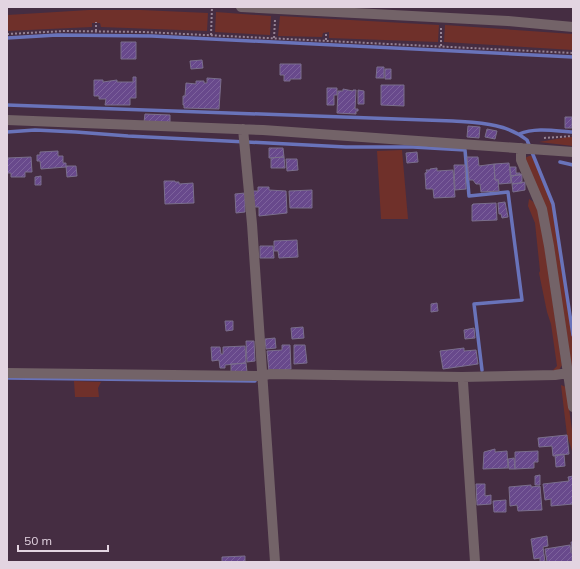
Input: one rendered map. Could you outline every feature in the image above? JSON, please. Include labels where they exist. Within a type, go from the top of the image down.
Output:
[{"type":"street","points":[[241,7],[508,21],[573,27]]},
{"type":"street","points":[[7,120],[243,129],[573,152]]},
{"type":"street","points":[[243,129],[252,224],[275,562]]},
{"type":"street","points":[[527,148],[520,160],[542,209],[573,407]]},
{"type":"street","points":[[7,372],[462,377],[555,375],[568,373]]},
{"type":"street","points":[[463,382],[475,562]]},
{"type":"path","points":[[211,35],[212,7]]},
{"type":"path","points":[[96,22],[96,32]]},
{"type":"path","points":[[274,38],[275,24]]},
{"type":"path","points":[[7,34],[65,31],[144,32],[573,53]]},
{"type":"path","points":[[326,32],[326,40]]},
{"type":"path","points":[[441,32],[441,46]]},
{"type":"shaded area","points":[[89,10],[141,10],[208,13],[207,31],[101,27],[100,23],[92,23],[92,27],[7,31],[7,15]]},
{"type":"shaded area","points":[[216,12],[271,16],[270,35],[215,32]]},
{"type":"shaded area","points":[[280,16],[439,25],[438,42],[329,38],[329,32],[323,33],[322,37],[278,36]]},
{"type":"shaded area","points":[[445,25],[573,34],[573,50],[444,42]]},
{"type":"shaded area","points":[[573,137],[573,146],[539,142]]},
{"type":"shaded area","points":[[402,150],[408,219],[381,219],[377,151]]},
{"type":"shaded area","points":[[529,156],[532,156],[552,204],[573,342],[573,387],[547,215],[523,161]]},
{"type":"shaded area","points":[[529,199],[537,206],[541,223],[562,365],[559,370],[552,371],[557,366],[551,324],[539,273],[535,223],[528,206]]},
{"type":"shaded area","points":[[74,381],[101,382],[98,388],[99,397],[75,397]]},
{"type":"shaded area","points":[[561,385],[566,387],[573,437],[573,454],[567,435]]},
{"type":"building","points":[[121,42],[136,42],[136,59],[121,59]]},
{"type":"building","points":[[202,60],[203,68],[191,69],[190,61]]},
{"type":"building","points":[[280,64],[301,64],[301,79],[290,79],[290,81],[284,81],[284,75],[280,75]]},
{"type":"building","points":[[377,67],[384,67],[384,78],[376,78]]},
{"type":"building","points":[[385,69],[391,69],[391,79],[385,79]]},
{"type":"building","points":[[133,77],[136,77],[136,98],[130,98],[130,105],[105,105],[106,99],[99,99],[99,96],[94,96],[94,80],[103,80],[103,82],[117,80],[117,82],[133,82]]},
{"type":"building","points":[[207,78],[221,79],[219,109],[184,108],[183,96],[185,96],[186,83],[196,84],[196,81],[204,81],[204,83],[207,83]]},
{"type":"building","points":[[381,85],[404,85],[404,106],[381,105]]},
{"type":"building","points":[[327,88],[337,88],[337,95],[334,95],[334,105],[327,105]]},
{"type":"building","points":[[343,89],[353,91],[356,90],[355,109],[358,109],[358,111],[356,111],[356,114],[337,113],[338,91],[343,91]]},
{"type":"building","points":[[358,90],[364,91],[364,104],[358,104]]},
{"type":"building","points":[[145,114],[170,115],[170,122],[144,122]]},
{"type":"building","points":[[565,117],[572,117],[572,128],[565,128]]},
{"type":"building","points":[[468,126],[480,127],[479,138],[467,137]]},
{"type":"building","points":[[487,129],[497,131],[495,139],[485,137]]},
{"type":"building","points":[[269,148],[283,148],[284,157],[269,158]]},
{"type":"building","points":[[58,151],[58,156],[63,156],[63,163],[66,163],[66,167],[41,169],[40,161],[37,161],[37,155],[40,155],[40,152]]},
{"type":"building","points":[[417,152],[418,162],[407,163],[406,153]]},
{"type":"building","points":[[31,157],[32,172],[25,172],[25,177],[11,177],[11,173],[7,173],[7,158]]},
{"type":"building","points":[[284,157],[285,168],[271,168],[271,158]]},
{"type":"building","points":[[467,157],[478,157],[479,166],[494,164],[495,180],[498,180],[499,191],[481,192],[480,184],[476,184],[473,180],[469,180]]},
{"type":"building","points":[[286,159],[297,159],[298,170],[287,171]]},
{"type":"building","points":[[509,163],[511,183],[499,184],[498,180],[495,180],[494,164]]},
{"type":"building","points":[[454,165],[465,165],[466,189],[455,190]]},
{"type":"building","points":[[66,166],[76,166],[77,176],[67,177]]},
{"type":"building","points":[[510,167],[516,167],[516,173],[520,173],[520,175],[511,176]]},
{"type":"building","points":[[437,168],[437,171],[453,170],[455,197],[434,198],[433,189],[426,189],[426,170]]},
{"type":"building","points":[[522,174],[522,183],[512,184],[511,176]]},
{"type":"building","points":[[41,176],[41,185],[35,185],[35,177]]},
{"type":"building","points":[[164,181],[175,181],[179,182],[179,184],[193,183],[194,203],[165,204]]},
{"type":"building","points":[[525,182],[525,190],[513,192],[512,184]]},
{"type":"building","points":[[258,187],[269,187],[269,190],[286,191],[287,213],[259,216],[259,207],[253,207],[252,191],[258,191]]},
{"type":"building","points":[[312,190],[312,208],[290,208],[289,191]]},
{"type":"building","points":[[245,193],[245,212],[236,213],[235,194]]},
{"type":"building","points":[[505,202],[508,217],[502,218],[501,214],[499,214],[498,203]]},
{"type":"building","points":[[496,203],[497,220],[472,221],[473,204]]},
{"type":"building","points":[[297,240],[298,257],[279,258],[278,251],[274,251],[274,241]]},
{"type":"building","points":[[260,246],[273,246],[274,258],[260,258]]},
{"type":"building","points":[[437,303],[438,311],[431,312],[431,304]]},
{"type":"building","points":[[225,321],[233,321],[233,330],[226,331]]},
{"type":"building","points":[[303,327],[304,338],[292,339],[291,328]]},
{"type":"building","points":[[474,328],[475,338],[465,339],[464,330]]},
{"type":"building","points":[[275,338],[276,348],[266,349],[265,339]]},
{"type":"building","points":[[246,341],[254,341],[255,361],[247,362]]},
{"type":"building","points":[[282,345],[290,345],[291,369],[269,371],[267,351],[282,350]]},
{"type":"building","points":[[294,345],[305,345],[307,363],[294,364]]},
{"type":"building","points":[[245,346],[246,363],[225,365],[225,368],[220,368],[219,360],[212,361],[211,347],[220,347],[221,354],[223,354],[223,347]]},
{"type":"building","points":[[464,348],[464,351],[476,350],[478,364],[443,369],[440,351]]},
{"type":"building","points":[[246,363],[247,372],[231,372],[231,364]]},
{"type":"building","points":[[567,435],[569,454],[553,456],[552,446],[539,447],[538,438]]},
{"type":"building","points":[[495,449],[495,452],[507,451],[508,468],[483,469],[484,452]]},
{"type":"building","points":[[538,451],[538,462],[534,462],[534,468],[515,469],[515,452]]},
{"type":"building","points":[[564,454],[565,466],[556,467],[555,455]]},
{"type":"building","points":[[514,458],[515,469],[509,469],[508,459]]},
{"type":"building","points":[[540,475],[540,485],[535,485],[535,476]]},
{"type":"building","points":[[573,476],[573,504],[551,506],[551,499],[545,500],[543,484],[569,481],[568,477]]},
{"type":"building","points":[[476,484],[485,484],[485,496],[491,495],[491,504],[477,505]]},
{"type":"building","points":[[531,485],[531,487],[540,486],[542,510],[518,511],[517,505],[510,506],[509,487]]},
{"type":"building","points":[[506,500],[506,512],[494,512],[493,501]]},
{"type":"building","points":[[547,536],[548,546],[543,547],[545,562],[540,562],[540,558],[534,559],[531,539]]},
{"type":"building","points":[[571,542],[573,542],[572,562],[547,562],[545,549],[570,545],[572,553]]},
{"type":"building","points":[[245,556],[245,562],[222,562],[222,557]]},
{"type":"waterway","points":[[7,38],[57,35],[152,36],[573,57]]},
{"type":"waterway","points":[[7,105],[453,121],[473,122],[510,130],[527,140],[553,204],[573,335]]},
{"type":"waterway","points":[[7,132],[35,130],[346,147],[413,147],[465,150],[469,196],[508,192],[522,300],[474,304],[482,370]]},
{"type":"waterway","points":[[519,134],[539,130],[573,132]]},
{"type":"waterway","points":[[560,162],[573,165]]},
{"type":"waterway","points":[[7,378],[255,381]]}]
